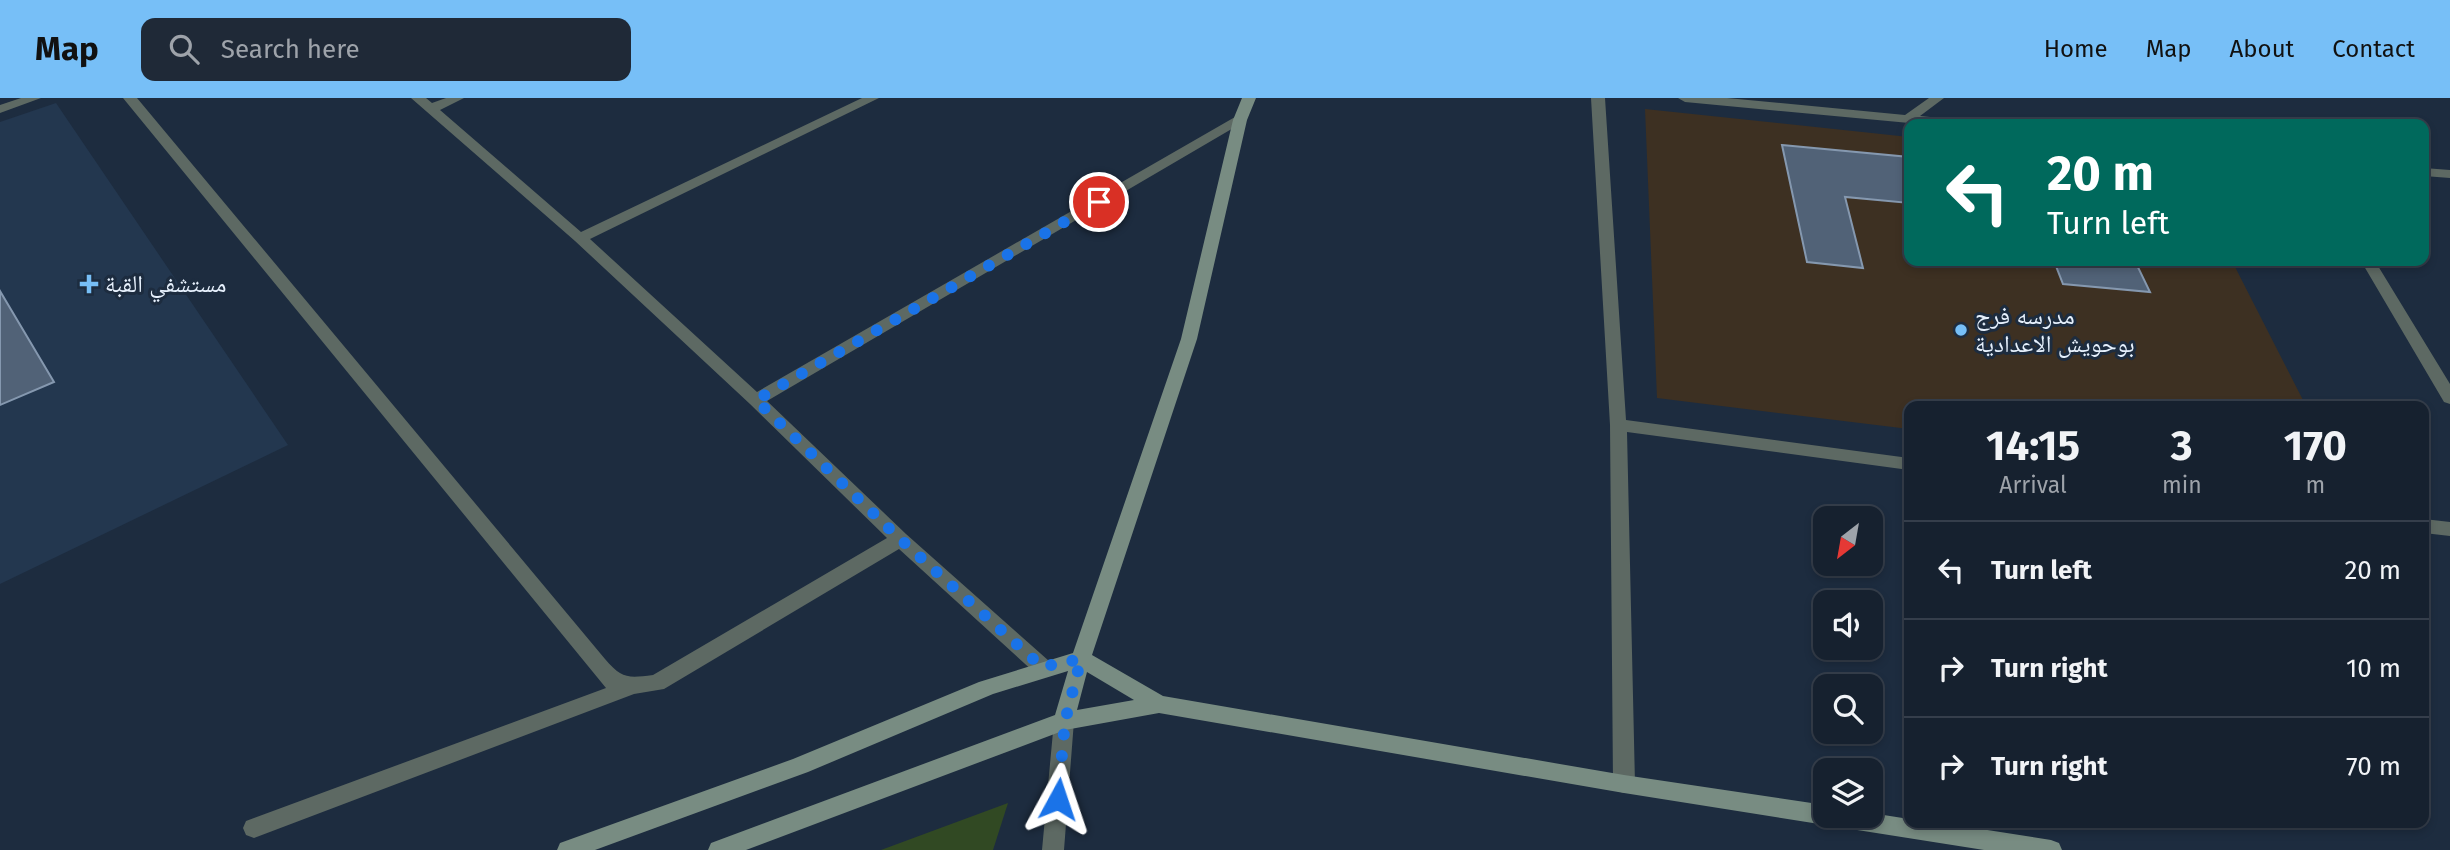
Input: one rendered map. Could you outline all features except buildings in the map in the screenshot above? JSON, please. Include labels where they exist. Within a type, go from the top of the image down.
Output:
[{"type":"main road","points":[[1065,721],[1081,659],[1189,339],[1240,120],[1249,98]]},
{"type":"main road","points":[[568,850],[831,753],[945,703],[1042,667],[1081,659],[1159,704]]},
{"type":"main road","points":[[719,850],[1065,721],[1159,704],[1624,784],[1813,813]]},
{"type":"main road","points":[[1883,824],[1904,827]]},
{"type":"main road","points":[[1910,828],[2051,850]]},
{"type":"street","points":[[0,109],[34,98]]},
{"type":"street","points":[[130,98],[598,665],[613,682],[633,686]]},
{"type":"street","points":[[424,103],[457,98]]},
{"type":"street","points":[[580,238],[872,98]]},
{"type":"street","points":[[1598,98],[1618,425],[1624,784]]},
{"type":"street","points":[[1685,98],[1908,119],[1937,98]]},
{"type":"street","points":[[424,103],[580,238],[756,400],[900,539],[1042,667]]},
{"type":"street","points":[[756,400],[1240,120]]},
{"type":"street","points":[[2429,172],[2450,174]]},
{"type":"street","points":[[2371,266],[2450,398]]},
{"type":"street","points":[[1618,425],[1904,463]]},
{"type":"street","points":[[2429,527],[2450,530]]},
{"type":"street","points":[[254,828],[633,686],[657,683],[900,539]]},
{"type":"street","points":[[1053,850],[1065,721]]},
{"type":"shaded area","name":"مستشفي القبة","points":[[56,103],[288,445],[0,584],[0,122]]},
{"type":"shaded area","name":"مدرسه فرج بوحويش الاعدادية","points":[[1645,109],[1904,136],[1904,266],[2235,266],[2303,401],[1904,401],[1904,428],[1657,398]]},
{"type":"green space","points":[[1008,803],[993,850],[881,850]]},
{"type":"place","name":"مستشفي القبة","points":[[89,284]]},
{"type":"place","name":"مدرسه فرج بوحويش الاعدادية","points":[[1961,330]]},
{"type":"route","points":[[1058,799],[1065,721],[1081,659],[1042,667],[900,539],[756,400],[1099,202]]}]
